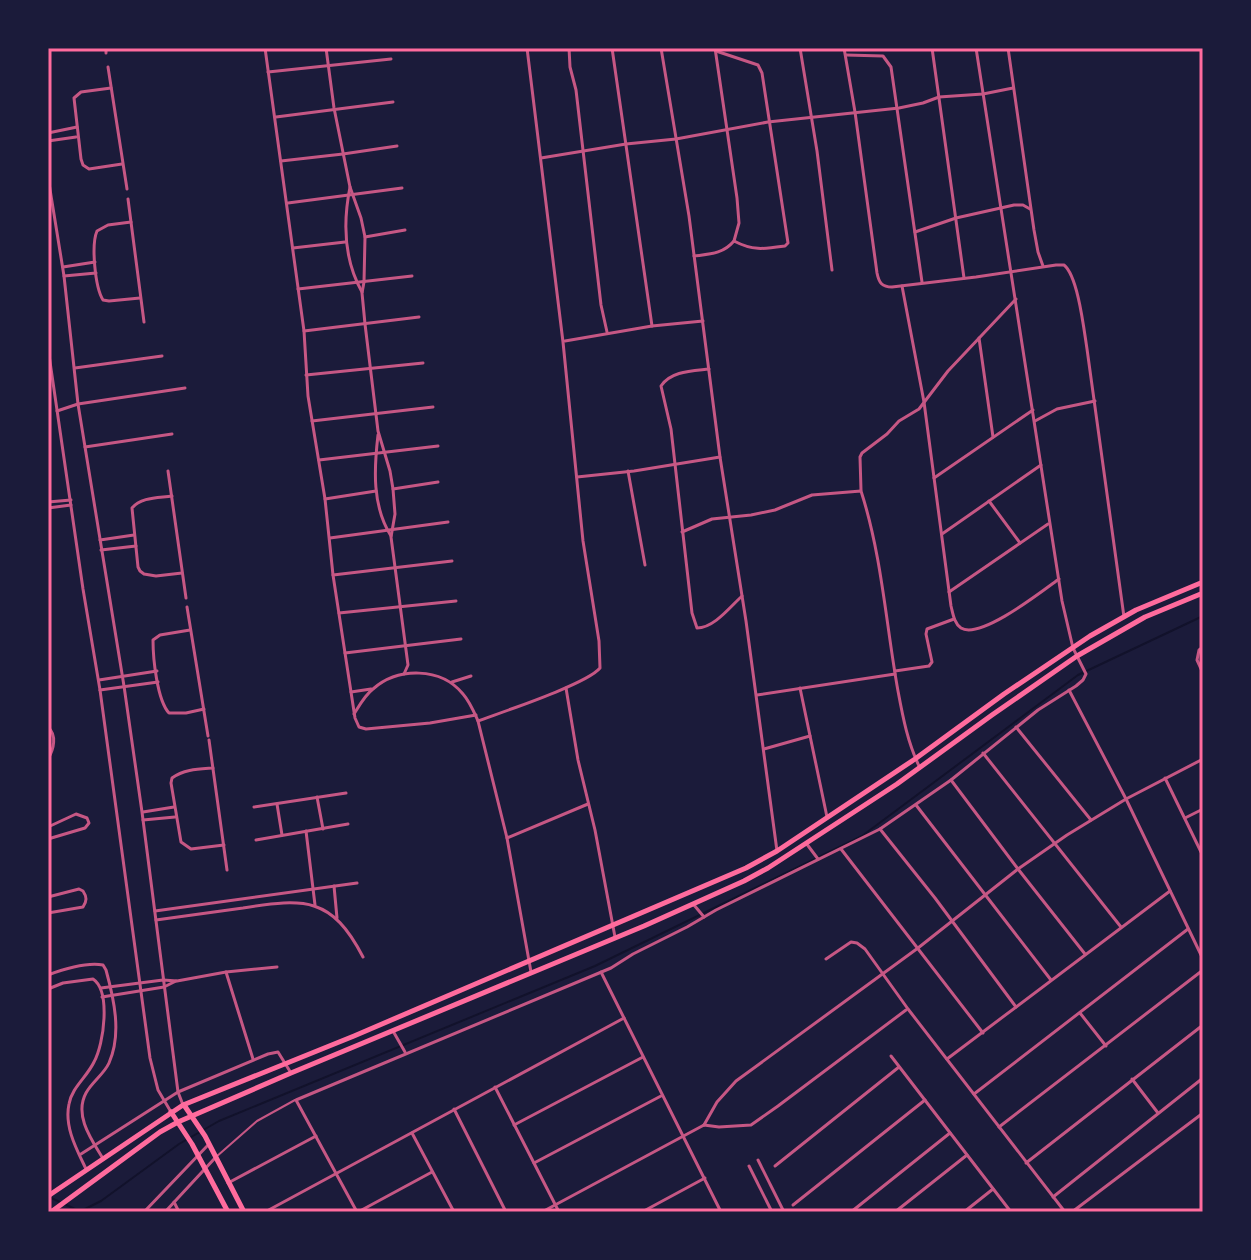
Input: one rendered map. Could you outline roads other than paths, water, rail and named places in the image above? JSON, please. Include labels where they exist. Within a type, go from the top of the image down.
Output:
[{"type":"main road","points":[[49,1195],[183,1105],[354,1036],[725,878],[777,851],[1073,648],[1124,617],[1203,582]]},
{"type":"main road","points":[[53,1211],[160,1132],[190,1116],[693,904],[756,874],[920,768],[1077,656],[1145,617],[1203,593]]},
{"type":"main road","points":[[882,780],[887,790]]},
{"type":"main road","points":[[183,1105],[205,1136],[244,1212]]},
{"type":"main road","points":[[171,1112],[228,1212]]},
{"type":"street","points":[[265,48],[288,203],[312,421],[356,723],[366,729],[476,715]]},
{"type":"street","points":[[326,48],[351,194],[365,237],[362,293],[378,431],[393,489],[395,514],[390,530],[408,665],[404,674]]},
{"type":"street","points":[[478,721],[566,688],[593,675],[600,668],[527,48]]},
{"type":"street","points":[[569,48],[607,332]]},
{"type":"street","points":[[612,48],[652,326]]},
{"type":"street","points":[[661,48],[694,256],[777,851]]},
{"type":"street","points":[[800,48],[832,270]]},
{"type":"street","points":[[844,48],[878,279],[884,287],[1010,273],[1043,266],[1064,265],[1071,272],[1095,401],[1124,617]]},
{"type":"street","points":[[932,48],[964,279]]},
{"type":"street","points":[[433,1172],[358,1212],[296,1100],[404,1051],[601,972],[818,858],[880,829],[951,780],[1016,727],[1083,680],[1086,674],[1073,648],[1059,579],[976,48]]},
{"type":"street","points":[[1008,48],[1031,209],[1043,266]]},
{"type":"street","points":[[694,256],[725,250],[734,241],[739,223],[716,50],[758,65],[764,81],[788,240],[785,246],[758,249],[734,241]]},
{"type":"street","points":[[846,55],[883,56],[894,78],[923,283]]},
{"type":"street","points":[[268,72],[391,59]]},
{"type":"street","points":[[108,67],[127,189]]},
{"type":"street","points":[[111,88],[76,95],[73,104],[81,159],[86,168],[99,169],[122,164]]},
{"type":"street","points":[[541,158],[768,122],[899,108],[939,97],[1013,88]]},
{"type":"street","points":[[276,117],[393,102]]},
{"type":"street","points":[[48,133],[77,127]]},
{"type":"street","points":[[48,141],[78,136]]},
{"type":"street","points":[[281,161],[397,146]]},
{"type":"street","points":[[48,177],[64,276],[78,404],[142,812],[178,1092],[183,1105]]},
{"type":"street","points":[[288,203],[402,188]]},
{"type":"street","points":[[351,194],[345,210],[347,242],[356,283],[362,293]]},
{"type":"street","points":[[128,199],[144,322]]},
{"type":"street","points":[[915,232],[956,218],[1018,204],[1031,209]]},
{"type":"street","points":[[48,219],[54,218]]},
{"type":"street","points":[[131,222],[108,225],[97,231],[93,240],[96,273],[103,300],[140,298]]},
{"type":"street","points":[[48,230],[55,229]]},
{"type":"street","points":[[365,237],[405,230]]},
{"type":"street","points":[[293,248],[347,242]]},
{"type":"street","points":[[62,267],[95,262]]},
{"type":"street","points":[[64,276],[96,273]]},
{"type":"street","points":[[298,289],[412,276]]},
{"type":"street","points":[[902,286],[924,402],[949,592],[958,627],[974,631],[979,629],[1007,615],[1059,579]]},
{"type":"street","points":[[920,768],[903,718],[867,509],[861,491],[860,457],[899,421],[919,409],[948,371],[1016,299]]},
{"type":"street","points":[[304,331],[419,317]]},
{"type":"street","points":[[563,342],[607,332],[703,321]]},
{"type":"street","points":[[979,338],[993,437]]},
{"type":"street","points":[[48,348],[99,680],[139,983],[155,1082],[171,1112]]},
{"type":"street","points":[[73,368],[162,356]]},
{"type":"street","points":[[306,375],[423,363]]},
{"type":"street","points":[[709,369],[673,375],[661,386],[670,422],[692,613],[697,628],[706,627],[742,596]]},
{"type":"street","points":[[57,411],[78,404],[185,388]]},
{"type":"street","points":[[1035,421],[1057,409],[1095,401]]},
{"type":"street","points":[[312,421],[433,407]]},
{"type":"street","points":[[934,478],[1033,410]]},
{"type":"street","points":[[378,431],[376,491],[381,517],[390,530]]},
{"type":"street","points":[[85,447],[172,434]]},
{"type":"street","points":[[319,460],[438,446]]},
{"type":"street","points":[[576,477],[720,457]]},
{"type":"street","points":[[942,534],[1041,465]]},
{"type":"street","points":[[168,471],[186,598]]},
{"type":"street","points":[[628,471],[645,565]]},
{"type":"street","points":[[393,489],[438,482]]},
{"type":"street","points":[[325,499],[376,491]]},
{"type":"street","points":[[682,532],[704,522],[775,510],[812,495],[861,491]]},
{"type":"street","points":[[172,496],[150,499],[132,508],[138,567],[144,574],[156,576],[182,573]]},
{"type":"street","points":[[989,501],[1020,543]]},
{"type":"street","points":[[48,505],[71,502]]},
{"type":"street","points":[[330,538],[448,522]]},
{"type":"street","points":[[949,592],[1050,523]]},
{"type":"street","points":[[100,540],[134,535]]},
{"type":"street","points":[[101,550],[136,546]]},
{"type":"street","points":[[333,575],[452,561]]},
{"type":"street","points":[[339,613],[456,601]]},
{"type":"street","points":[[187,607],[227,870]]},
{"type":"street","points":[[757,695],[929,666],[932,662],[927,629],[954,619]]},
{"type":"street","points":[[190,630],[155,637],[153,645],[158,682],[162,703],[169,713],[204,709]]},
{"type":"street","points":[[345,653],[461,639]]},
{"type":"street","points":[[1203,647],[1197,655],[1203,673]]},
{"type":"street","points":[[408,665],[414,673]]},
{"type":"street","points":[[99,680],[157,671]]},
{"type":"street","points":[[354,714],[372,689],[404,674],[433,675],[451,682],[463,694],[478,721],[507,838],[531,972]]},
{"type":"street","points":[[451,682],[471,676]]},
{"type":"street","points":[[100,690],[158,682]]},
{"type":"street","points":[[566,688],[615,937]]},
{"type":"street","points":[[800,688],[827,817]]},
{"type":"street","points":[[351,692],[372,689]]},
{"type":"street","points":[[1069,690],[1126,799],[1203,959]]},
{"type":"street","points":[[48,727],[54,741],[48,759]]},
{"type":"street","points":[[1016,727],[1091,820]]},
{"type":"street","points":[[764,749],[810,736]]},
{"type":"street","points":[[983,753],[1121,927]]},
{"type":"street","points":[[542,1212],[704,1125],[725,1091],[736,1081],[918,948],[1018,869],[1126,799],[1203,759]]},
{"type":"street","points":[[213,768],[196,769],[172,778],[174,807],[184,846],[191,849],[224,845]]},
{"type":"street","points":[[1165,778],[1203,856]]},
{"type":"street","points":[[951,780],[1085,955]]},
{"type":"street","points":[[254,807],[346,793]]},
{"type":"street","points":[[317,797],[323,829]]},
{"type":"street","points":[[507,838],[589,803]]},
{"type":"street","points":[[277,804],[282,835]]},
{"type":"street","points":[[916,805],[1051,980]]},
{"type":"street","points":[[142,812],[174,807]]},
{"type":"street","points":[[1184,818],[1203,809]]},
{"type":"street","points":[[48,827],[76,814],[87,818],[89,823],[85,828],[48,839]]},
{"type":"street","points":[[143,820],[177,817]]},
{"type":"street","points":[[256,840],[348,824]]},
{"type":"street","points":[[880,829],[1016,1007]]},
{"type":"street","points":[[306,831],[315,905]]},
{"type":"street","points":[[806,843],[818,858]]},
{"type":"street","points":[[841,849],[983,1033]]},
{"type":"street","points":[[155,911],[357,883]]},
{"type":"street","points":[[334,886],[337,920]]},
{"type":"street","points":[[48,897],[79,889],[86,898],[83,907],[48,913]]},
{"type":"street","points":[[947,1059],[1170,891]]},
{"type":"street","points":[[241,899],[243,908]]},
{"type":"street","points":[[156,920],[288,902],[315,905],[337,920],[354,940],[363,957]]},
{"type":"street","points":[[693,904],[704,917]]},
{"type":"street","points":[[193,907],[194,915]]},
{"type":"street","points":[[974,1094],[1188,929]]},
{"type":"street","points":[[826,959],[847,943],[854,942],[865,949],[1065,1212]]},
{"type":"street","points":[[48,975],[69,968],[100,964],[106,970],[113,996],[113,1050],[108,1064],[86,1093],[83,1108],[85,1128],[103,1158]]},
{"type":"street","points":[[102,997],[141,992],[177,981],[226,972],[277,967]]},
{"type":"street","points":[[999,1127],[1203,970]]},
{"type":"street","points":[[226,972],[253,1059]]},
{"type":"street","points":[[601,972],[721,1212]]},
{"type":"street","points":[[48,989],[63,983],[93,979],[101,988],[104,1026],[101,1042],[95,1062],[75,1087],[68,1114],[70,1130],[86,1169]]},
{"type":"street","points":[[101,988],[177,981]]},
{"type":"street","points":[[704,1125],[751,1125],[908,1009]]},
{"type":"street","points":[[1080,1013],[1106,1046]]},
{"type":"street","points":[[265,1212],[624,1018]]},
{"type":"street","points":[[48,1019],[48,1038]]},
{"type":"street","points":[[1026,1163],[1203,1025]]},
{"type":"street","points":[[393,1031],[404,1051]]},
{"type":"street","points":[[79,1155],[178,1092],[253,1059],[278,1052],[291,1073]]},
{"type":"street","points":[[891,1056],[1011,1212]]},
{"type":"street","points":[[514,1125],[643,1057]]},
{"type":"street","points":[[775,1166],[899,1067]]},
{"type":"street","points":[[1053,1197],[1203,1078]]},
{"type":"street","points":[[1132,1079],[1158,1113]]},
{"type":"street","points":[[495,1087],[559,1212]]},
{"type":"street","points":[[534,1163],[663,1095]]},
{"type":"street","points":[[793,1205],[925,1100]]},
{"type":"street","points":[[454,1109],[506,1212]]},
{"type":"street","points":[[1072,1212],[1203,1113]]},
{"type":"street","points":[[412,1133],[453,1210],[445,1212]]},
{"type":"street","points":[[851,1212],[950,1133]]},
{"type":"street","points":[[228,1183],[316,1136]]},
{"type":"street","points":[[144,1212],[209,1144]]},
{"type":"street","points":[[895,1212],[967,1155]]},
{"type":"street","points":[[165,1212],[215,1158]]},
{"type":"street","points":[[758,1160],[784,1212]]},
{"type":"street","points":[[749,1166],[772,1212]]},
{"type":"street","points":[[642,1212],[705,1178]]},
{"type":"street","points":[[964,1212],[993,1189]]},
{"type":"street","points":[[174,1202],[179,1212]]},
{"type":"lane","points":[[215,1158],[257,1121],[296,1100]]},
{"type":"waterway","points":[[49,1197],[75,1209],[85,1209],[101,1201],[179,1144],[219,1121],[595,966],[862,836],[1078,675],[1203,616]]}]
